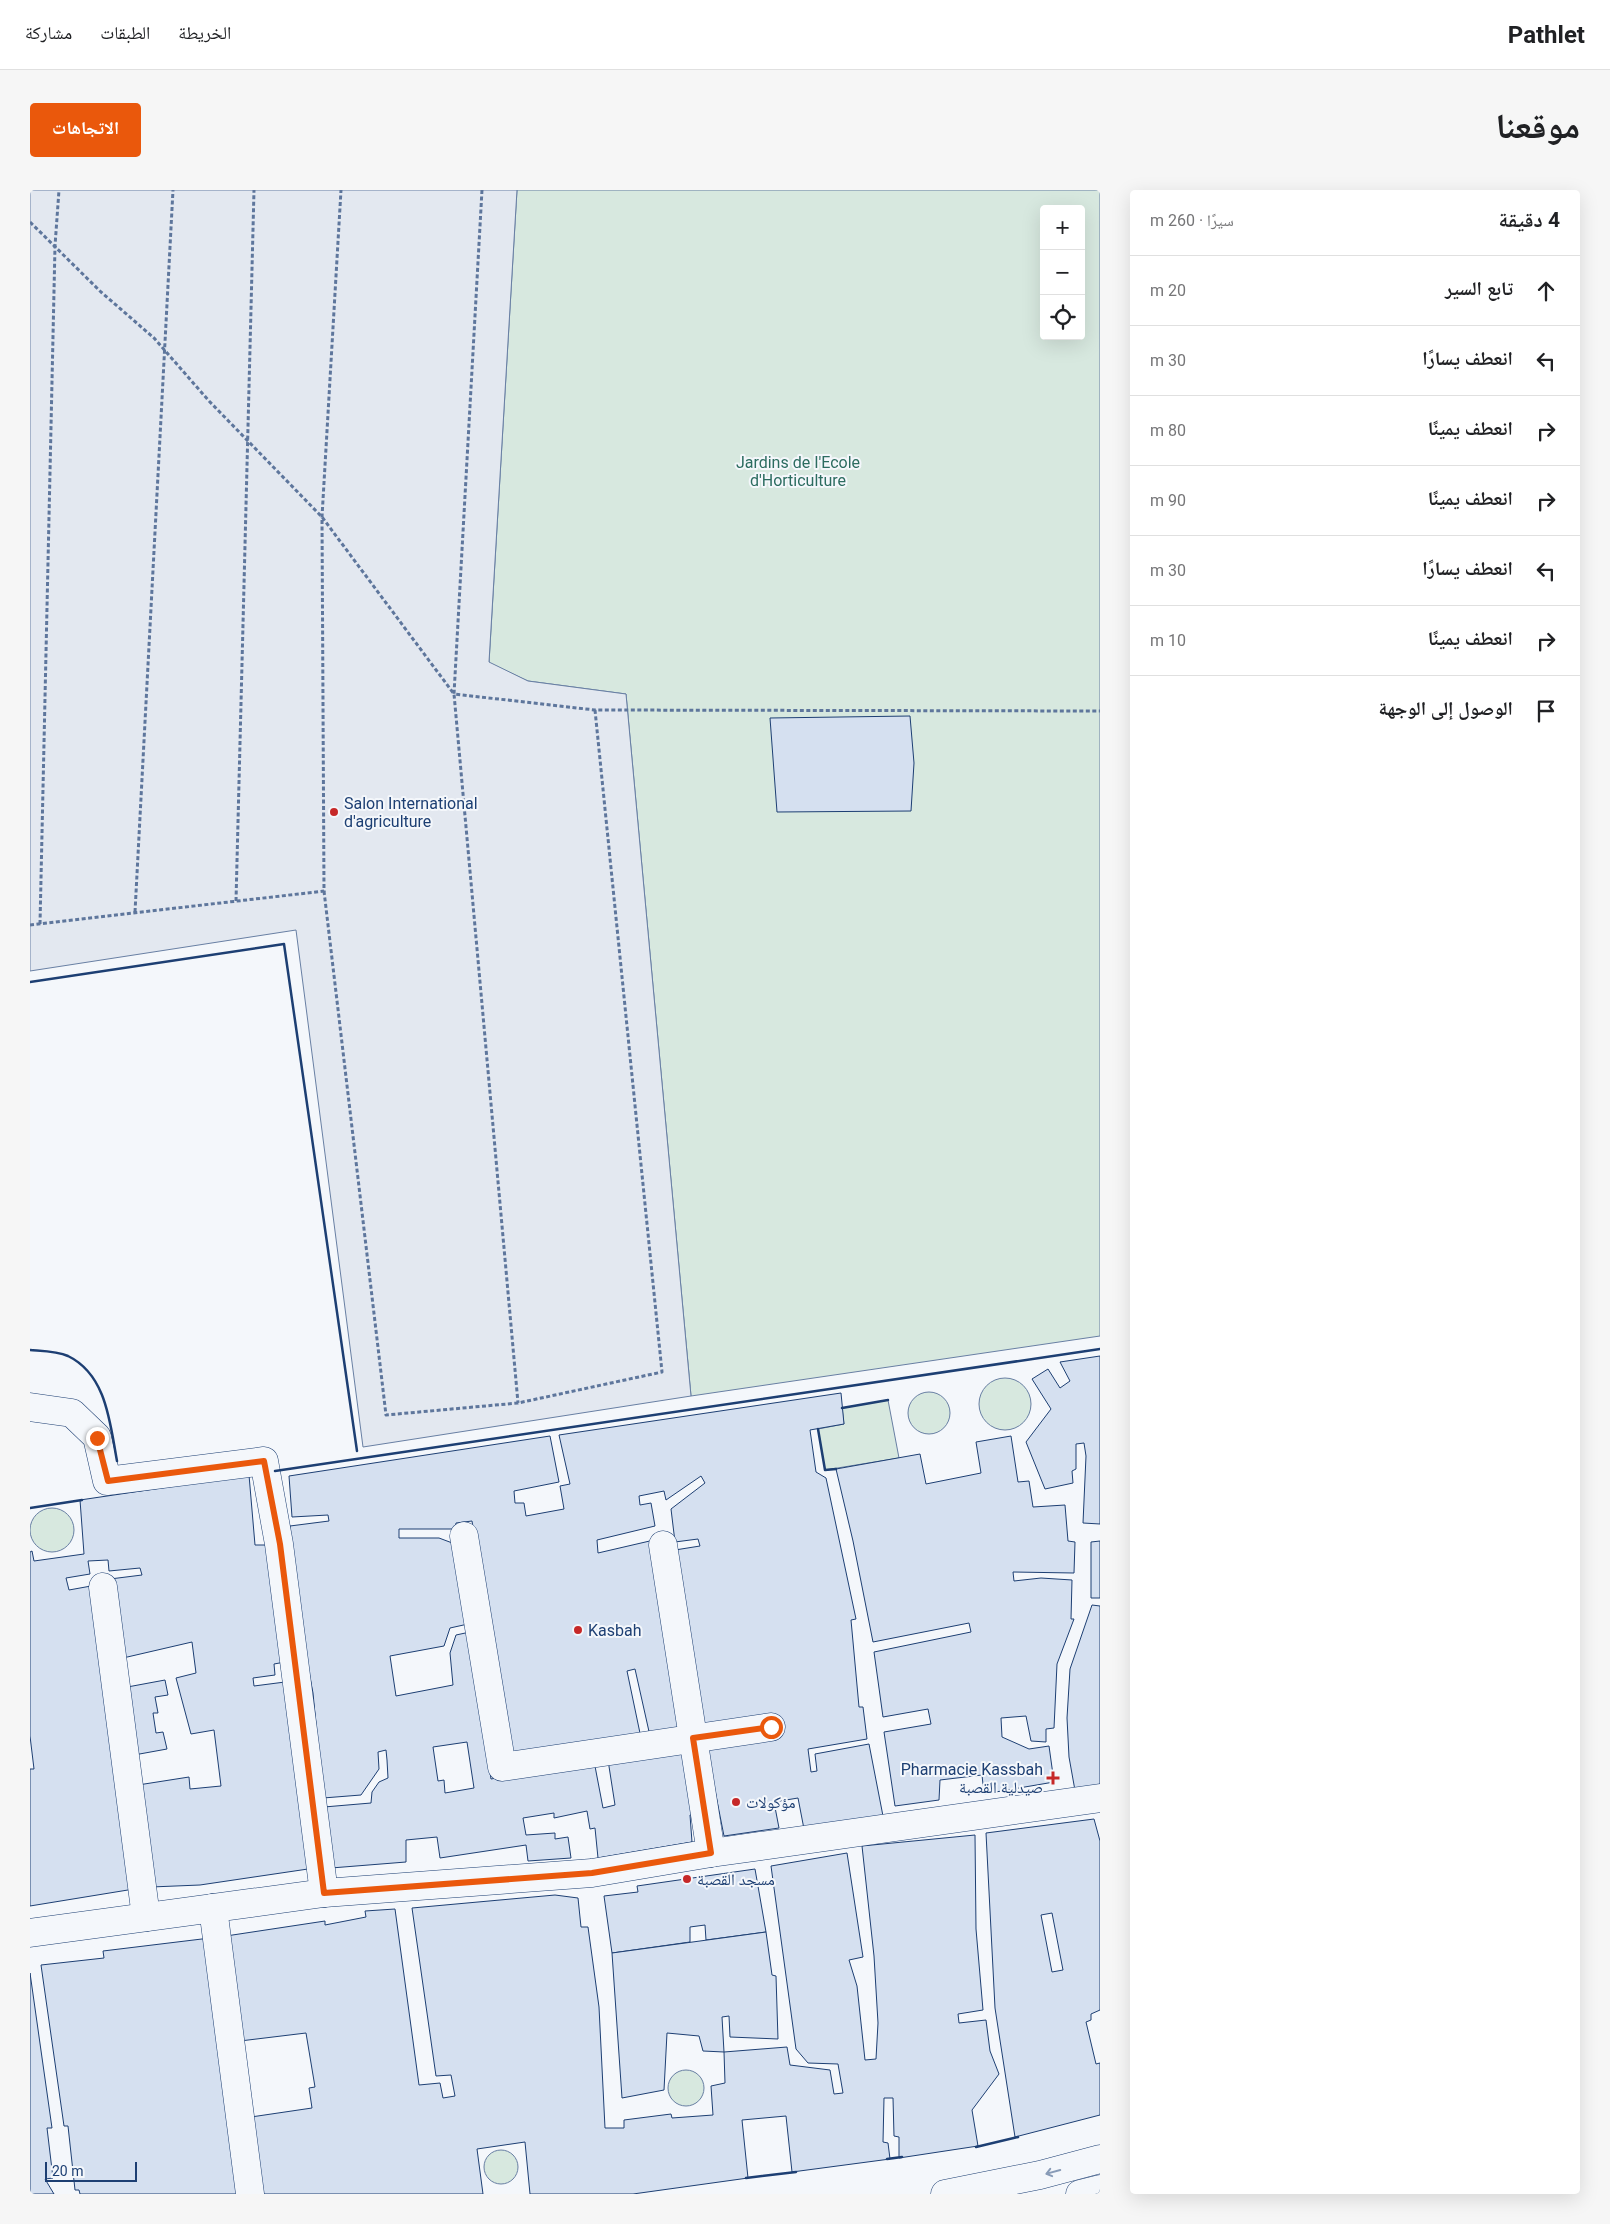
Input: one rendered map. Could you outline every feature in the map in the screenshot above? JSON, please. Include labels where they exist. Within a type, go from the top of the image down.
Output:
[{"type":"street","points":[[30,1408],[72,1413],[97,1438],[108,1481],[264,1461],[280,1544],[324,1893]]},
{"type":"street","points":[[464,1536],[502,1767],[771,1727]]},
{"type":"street","points":[[664,1545],[711,1853]]},
{"type":"street","points":[[103,1587],[146,1917]]},
{"type":"street","points":[[30,1933],[324,1893],[592,1873],[711,1853],[1100,1798]]},
{"type":"street","points":[[213,1908],[250,2194]]},
{"type":"street","points":[[945,2194],[1040,2175],[1100,2159]]},
{"type":"street","points":[[1080,2194],[1100,2189]]},
{"type":"path","points":[[40,924],[55,246],[59,190]]},
{"type":"path","points":[[135,912],[173,190]]},
{"type":"path","points":[[236,901],[254,190]]},
{"type":"path","points":[[341,190],[322,517],[324,891],[386,1414],[518,1403],[662,1372],[595,710]]},
{"type":"path","points":[[482,190],[454,694],[518,1403]]},
{"type":"path","points":[[30,222],[101,292],[165,350],[248,441],[322,517],[454,694],[595,710],[1100,711]]},
{"type":"path","points":[[30,925],[324,891]]},
{"type":"green space","name":"Jardins de I'Ecole d'Horticulture","points":[[517,190],[1100,190],[1100,1336],[691,1396],[626,694],[528,681],[489,663]]},
{"type":"green space","points":[[1005,1378],[1015,1380],[1023,1386],[1029,1394],[1031,1404],[1029,1414],[1023,1422],[1015,1428],[1005,1430],[995,1428],[987,1422],[981,1414],[979,1404],[981,1394],[987,1386],[995,1380]]},
{"type":"green space","points":[[929,1392],[944,1398],[950,1413],[944,1428],[929,1434],[914,1428],[908,1413],[914,1398]]},
{"type":"green space","points":[[888,1400],[899,1458],[825,1470],[818,1429],[844,1424],[842,1408]]},
{"type":"green space","points":[[56,1508],[68,1514],[73,1521],[73,1539],[68,1546],[61,1551],[48,1552],[40,1549],[33,1542],[30,1526],[33,1518],[40,1511]]},
{"type":"green space","points":[[686,2070],[693,2071],[699,2075],[703,2081],[703,2095],[699,2101],[693,2105],[686,2106],[679,2105],[673,2101],[669,2095],[668,2088],[669,2081],[673,2075],[679,2071]]},
{"type":"green space","points":[[501,2150],[513,2155],[518,2167],[513,2179],[501,2184],[489,2179],[484,2167],[489,2155]]},
{"type":"shaded area","name":"Salon International d'agriculture","points":[[30,190],[517,190],[489,662],[528,681],[626,694],[691,1396],[363,1447],[296,930],[30,971]]},
{"type":"building","points":[[910,716],[914,763],[911,811],[777,812],[770,718]]},
{"type":"building","points":[[1100,1356],[1100,1524],[1083,1523],[1086,1456],[1084,1443],[1076,1444],[1076,1469],[1072,1471],[1073,1483],[1045,1489],[1026,1442],[1051,1409],[1032,1379],[1048,1369],[1060,1388],[1070,1381],[1060,1362]]},
{"type":"building","name":"Kasbah","points":[[841,1393],[844,1424],[810,1430],[816,1472],[826,1478],[856,1619],[851,1620],[859,1707],[863,1707],[867,1739],[808,1749],[811,1772],[817,1771],[815,1754],[869,1744],[883,1816],[804,1829],[798,1798],[774,1802],[779,1828],[724,1836],[706,1745],[675,1550],[700,1546],[698,1539],[675,1542],[671,1509],[705,1483],[701,1476],[666,1500],[664,1491],[639,1496],[640,1505],[651,1503],[655,1526],[597,1540],[598,1553],[654,1540],[684,1733],[650,1736],[635,1669],[627,1671],[641,1738],[514,1759],[498,1689],[472,1521],[456,1523],[455,1529],[399,1529],[399,1538],[439,1538],[455,1544],[468,1624],[450,1628],[444,1646],[390,1656],[396,1696],[453,1685],[450,1653],[456,1635],[470,1632],[491,1779],[594,1761],[603,1808],[615,1805],[608,1760],[684,1748],[695,1814],[690,1815],[692,1842],[598,1858],[595,1828],[590,1829],[587,1811],[554,1818],[554,1813],[523,1818],[526,1835],[555,1833],[555,1839],[568,1837],[571,1858],[528,1861],[526,1845],[440,1858],[437,1837],[406,1840],[406,1862],[331,1868],[324,1807],[371,1803],[372,1792],[379,1782],[388,1778],[386,1750],[378,1752],[379,1769],[361,1795],[323,1798],[313,1693],[296,1605],[290,1526],[329,1521],[328,1515],[292,1517],[289,1476],[550,1436],[559,1482],[514,1491],[515,1503],[524,1503],[526,1516],[564,1509],[560,1486],[570,1484],[559,1435]],"holes":[[[467,1742],[474,1788],[445,1793],[444,1780],[438,1781],[433,1747]]]},
{"type":"building","points":[[1011,1436],[1018,1482],[1029,1481],[1033,1507],[1065,1505],[1068,1541],[1075,1542],[1074,1573],[1013,1572],[1014,1581],[1041,1578],[1072,1580],[1071,1619],[1074,1619],[1057,1664],[1054,1728],[1046,1729],[1046,1742],[1031,1741],[1026,1716],[1001,1718],[1002,1737],[1029,1749],[1049,1746],[1054,1782],[984,1794],[982,1775],[940,1780],[939,1800],[895,1806],[884,1732],[931,1724],[928,1709],[883,1717],[874,1652],[971,1632],[969,1623],[873,1642],[853,1541],[836,1469],[920,1454],[926,1484],[981,1473],[976,1442]]},
{"type":"building","points":[[249,1475],[255,1545],[273,1545],[285,1662],[274,1664],[275,1675],[253,1678],[254,1686],[285,1682],[308,1869],[200,1885],[151,1887],[138,1785],[189,1777],[190,1789],[221,1786],[214,1730],[191,1734],[176,1678],[196,1673],[192,1642],[123,1658],[110,1579],[142,1575],[140,1568],[109,1571],[108,1560],[88,1561],[90,1574],[66,1578],[69,1590],[91,1586],[134,1889],[30,1906],[30,1769],[34,1769],[30,1736],[30,1552],[32,1551],[34,1561],[84,1554],[80,1500]]},
{"type":"building","points":[[1100,1541],[1100,1598],[1091,1598],[1091,1542]]},
{"type":"building","points":[[1092,1605],[1100,1606],[1100,1790],[1076,1796],[1069,1757],[1067,1718],[1070,1669]]},
{"type":"building","points":[[165,1680],[168,1695],[155,1697],[158,1713],[153,1713],[156,1733],[163,1732],[167,1749],[134,1755],[122,1688]]},
{"type":"building","points":[[1094,1819],[1100,1841],[1100,2010],[1091,2014],[1091,2020],[1086,2022],[1096,2064],[1100,2063],[1100,2115],[1015,2137],[995,2008],[986,1833]],"holes":[[[1052,1913],[1063,1970],[1052,1972],[1041,1915]]]},
{"type":"building","points":[[975,1835],[976,1929],[983,2010],[958,2014],[959,2023],[986,2020],[990,2051],[999,2074],[972,2110],[978,2146],[899,2158],[899,2137],[894,2136],[893,2098],[884,2098],[883,2142],[888,2143],[890,2159],[792,2172],[786,2116],[742,2120],[748,2178],[633,2194],[530,2194],[525,2142],[477,2149],[483,2194],[261,2194],[251,2117],[312,2108],[309,2088],[315,2087],[306,2033],[240,2041],[226,1936],[325,1921],[325,1925],[366,1917],[365,1911],[395,1909],[419,2085],[440,2083],[443,2098],[455,2096],[451,2075],[436,2076],[412,1908],[555,1895],[578,1898],[581,1927],[588,1927],[599,2007],[605,2128],[624,2128],[624,2120],[671,2114],[672,2118],[713,2115],[711,2086],[725,2083],[724,2052],[787,2047],[790,2065],[830,2070],[834,2094],[843,2093],[838,2064],[808,2063],[796,2049],[771,1866],[847,1853],[863,1957],[849,1960],[857,1986],[865,2060],[876,2059],[878,2023],[874,1956],[862,1846]]},
{"type":"building","points":[[755,1869],[766,1932],[706,1940],[705,1925],[690,1927],[690,1942],[612,1953],[604,1896],[638,1892],[637,1886]]},
{"type":"building","points":[[766,1932],[772,1975],[776,1976],[778,2039],[730,2037],[729,2016],[722,2017],[724,2052],[703,2051],[699,2036],[667,2033],[664,2090],[622,2098],[612,1953]]},
{"type":"building","points":[[210,1938],[240,2194],[80,2194],[79,2190],[75,2190],[68,2126],[64,2126],[41,1965],[104,1958],[103,1951]]},
{"type":"building","points":[[30,1973],[52,2128],[47,2128],[53,2178],[45,2179],[54,2194],[30,2194]]},
{"type":"wall","points":[[30,982],[284,944],[357,1451]]},
{"type":"wall","points":[[275,1471],[1100,1349]]},
{"type":"wall","points":[[30,1350],[64,1354],[81,1364],[91,1375],[105,1402],[117,1461]]},
{"type":"wall","points":[[842,1408],[888,1400]]},
{"type":"wall","points":[[818,1429],[825,1470],[836,1469]]},
{"type":"wall","points":[[30,1508],[82,1500]]},
{"type":"wall","points":[[976,2147],[1018,2137]]},
{"type":"wall","points":[[887,2159],[902,2157]]},
{"type":"wall","points":[[746,2178],[796,2172]]},
{"type":"place","name":"Salon International d'agriculture","points":[[334,812]]},
{"type":"place","name":"Kasbah","points":[[578,1630]]},
{"type":"place","name":"Pharmacie Kassbah صيدلية القصبة","points":[[1053,1778]]},
{"type":"place","name":"مؤكولات","points":[[736,1802]]},
{"type":"place","name":"مسجد القصبة","points":[[687,1879]]},
{"type":"route","points":[[97,1438],[108,1481],[264,1461],[280,1544],[324,1893],[592,1873],[711,1853],[693,1738],[771,1727]]}]
